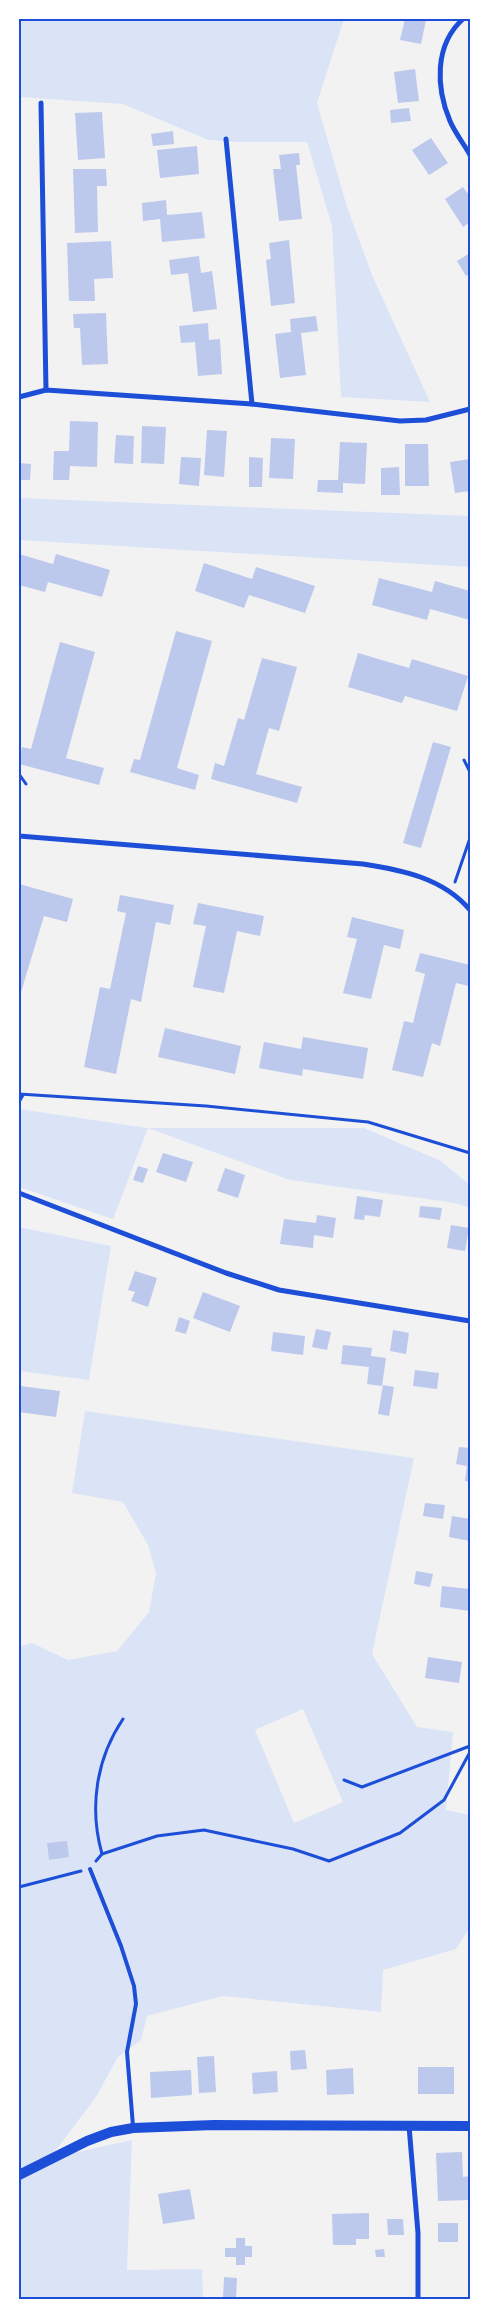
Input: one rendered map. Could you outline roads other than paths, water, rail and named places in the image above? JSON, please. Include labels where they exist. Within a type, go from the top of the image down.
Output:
[{"type":"main road","points":[[19,2175],[87,2141],[111,2132],[133,2128],[214,2125],[470,2126]]},
{"type":"street","points":[[463,19],[446,40],[440,68],[441,96],[450,123],[470,155]]},
{"type":"street","points":[[41,103],[46,390]]},
{"type":"street","points":[[226,139],[252,404]]},
{"type":"street","points":[[19,397],[46,390],[252,404],[400,420],[426,420],[470,409]]},
{"type":"street","points":[[19,836],[363,864],[402,870],[427,879],[451,892],[470,910]]},
{"type":"street","points":[[19,1193],[226,1273],[279,1290],[470,1321]]},
{"type":"street","points":[[409,2126],[418,2233],[418,2299]]},
{"type":"lane","points":[[90,1869],[121,1946],[134,1986],[136,2004],[127,2052],[133,2128]]}]
